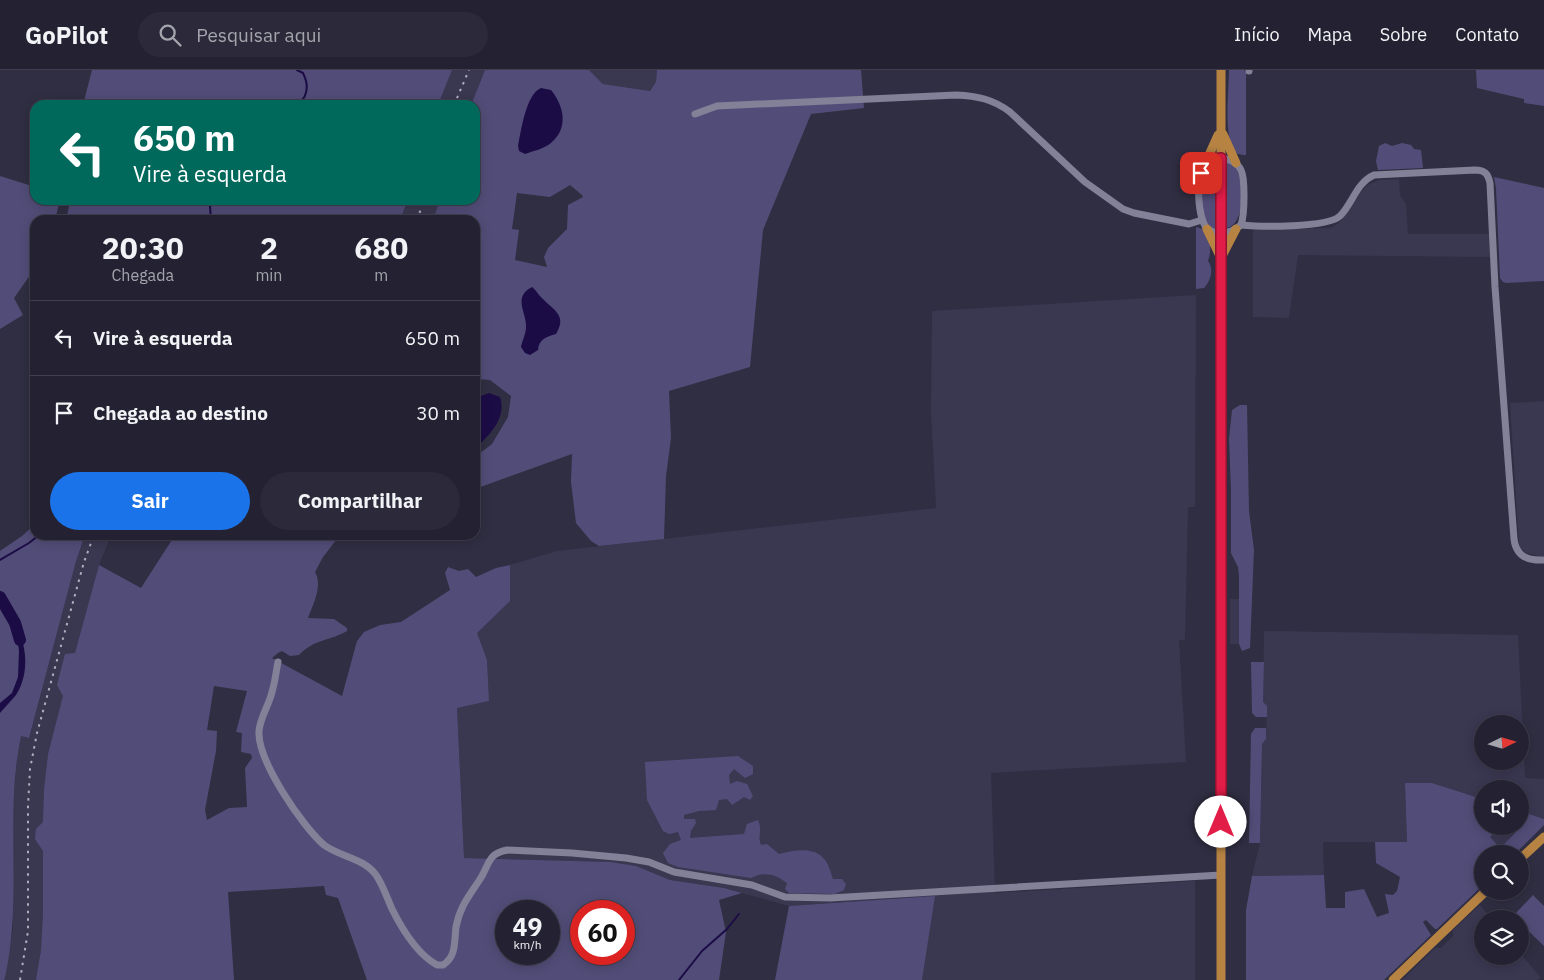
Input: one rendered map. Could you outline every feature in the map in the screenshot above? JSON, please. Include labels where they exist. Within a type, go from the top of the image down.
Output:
[{"type":"main road","points":[[1220,980],[1221,70]]},
{"type":"main road","points":[[1221,128],[1236,163]]},
{"type":"main road","points":[[1206,164],[1221,128]]},
{"type":"main road","points":[[1221,258],[1239,227]]},
{"type":"main road","points":[[1207,229],[1221,258]]},
{"type":"main road","points":[[1529,851],[1544,837]]},
{"type":"main road","points":[[1394,980],[1477,900]]},
{"type":"street","points":[[695,114],[717,106],[956,95],[984,98],[1000,104],[1085,182],[1123,209],[1189,224],[1202,220]]},
{"type":"street","points":[[1239,227],[1244,213],[1244,178],[1241,169],[1236,163],[1221,158],[1215,159],[1206,164],[1202,169],[1199,209],[1207,229],[1221,234],[1239,227],[1328,222],[1340,216],[1362,184],[1374,175],[1475,170],[1485,172],[1490,183],[1496,297],[1514,539],[1517,550],[1522,556],[1534,561],[1544,560]]},
{"type":"street","points":[[278,662],[273,690],[259,728],[260,744],[264,757],[282,790],[314,836],[332,850],[367,866],[376,875],[400,925],[418,948],[432,963],[437,965],[443,965],[451,957],[461,908],[493,855],[507,850],[626,858],[649,862],[674,872],[744,883],[776,894],[795,898],[830,898],[1221,875]]},
{"type":"shaded area","points":[[92,70],[452,70],[440,100],[84,100]]},
{"type":"shaded area","points":[[452,70],[485,70],[473,100],[440,100]]},
{"type":"shaded area","points":[[485,70],[589,70],[603,84],[650,91],[656,82],[657,70],[861,70],[864,108],[811,114],[763,230],[750,367],[669,391],[671,438],[666,476],[664,539],[599,546],[591,541],[576,523],[571,482],[572,454],[480,487],[480,453],[492,444],[508,417],[511,396],[490,380],[480,379],[480,215],[435,215],[438,205],[480,205],[480,100],[473,100]],"holes":[[[570,185],[583,197],[568,205],[567,229],[548,248],[544,257],[547,267],[515,260],[519,230],[512,229],[517,193],[550,197]]]},
{"type":"shaded area","points":[[589,70],[657,70],[656,82],[650,91],[603,84]]},
{"type":"shaded area","points":[[1229,70],[1244,70],[1246,72],[1246,155],[1235,152],[1229,135]]},
{"type":"shaded area","points":[[1476,70],[1544,70],[1544,106],[1524,103],[1524,99],[1477,88]]},
{"type":"shaded area","points":[[541,88],[551,90],[555,96],[563,117],[562,124],[557,137],[551,143],[525,154],[519,151],[518,146],[523,123],[532,97]]},
{"type":"shaded area","points":[[1385,143],[1392,146],[1402,143],[1421,150],[1423,168],[1378,170],[1376,161],[1379,146]]},
{"type":"shaded area","points":[[1224,162],[1233,165],[1240,177],[1242,196],[1239,215],[1228,228],[1210,228],[1203,216],[1201,183],[1205,170],[1213,163]]},
{"type":"shaded area","points":[[0,176],[30,185],[30,205],[59,205],[56,215],[30,215],[30,275],[14,298],[23,315],[0,329]]},
{"type":"shaded area","points":[[1494,177],[1544,188],[1544,281],[1506,283],[1500,278]]},
{"type":"shaded area","points":[[1399,179],[1400,195],[1406,204],[1408,234],[1489,234],[1490,257],[1298,255],[1289,318],[1253,317],[1253,230],[1331,228],[1341,221],[1363,189],[1368,185],[1379,180]]},
{"type":"shaded area","points":[[69,205],[406,205],[402,215],[67,215]]},
{"type":"shaded area","points":[[406,205],[438,205],[435,215],[402,215]]},
{"type":"shaded area","points":[[1196,227],[1203,229],[1210,243],[1208,261],[1211,271],[1210,278],[1204,288],[1196,289]]},
{"type":"shaded area","points":[[532,287],[558,314],[560,323],[556,334],[544,339],[540,343],[538,350],[530,355],[525,353],[521,347],[526,327],[522,300],[526,291]]},
{"type":"shaded area","points":[[1196,295],[1195,507],[1188,507],[1185,640],[1179,640],[1186,762],[991,773],[995,893],[1195,881],[1195,980],[922,980],[934,896],[789,906],[724,888],[670,880],[636,866],[611,862],[464,858],[457,708],[489,701],[487,660],[476,633],[510,601],[510,565],[557,551],[936,508],[931,412],[932,311]]},
{"type":"shaded area","points":[[489,393],[500,397],[502,405],[499,419],[480,444],[480,398]]},
{"type":"shaded area","points":[[1544,401],[1544,556],[1539,556],[1526,553],[1519,543],[1510,403]]},
{"type":"shaded area","points":[[1240,405],[1247,405],[1249,511],[1254,550],[1250,648],[1242,651],[1239,644],[1238,567],[1231,553],[1229,439],[1232,410]]},
{"type":"shaded area","points":[[30,529],[30,540],[83,540],[29,738],[21,736],[14,796],[13,917],[5,977],[4,980],[0,980],[0,551]]},
{"type":"shaded area","points":[[83,540],[109,540],[99,565],[48,754],[44,789],[43,932],[39,968],[36,980],[4,980],[13,930],[13,806],[18,748],[21,736],[29,738]]},
{"type":"shaded area","points":[[172,540],[336,540],[323,557],[315,572],[318,589],[308,618],[334,619],[347,628],[347,631],[310,646],[299,655],[290,656],[282,651],[272,658],[342,696],[357,641],[364,632],[380,625],[401,622],[450,590],[445,573],[448,567],[459,571],[468,569],[476,577],[496,568],[510,565],[510,601],[477,633],[487,660],[489,701],[457,708],[464,858],[611,862],[636,866],[670,880],[724,888],[742,893],[719,900],[726,932],[719,980],[367,980],[338,898],[326,895],[324,886],[228,892],[234,980],[36,980],[41,950],[43,914],[43,851],[35,839],[36,829],[43,822],[48,754],[63,696],[57,685],[65,654],[75,653],[99,565],[141,588]],"holes":[[[214,686],[247,691],[236,732],[242,733],[241,752],[251,754],[252,758],[245,768],[247,807],[229,808],[207,820],[205,810],[216,751],[217,731],[207,730]]]},
{"type":"shaded area","points":[[1230,599],[1239,599],[1239,644],[1230,644]]},
{"type":"shaded area","points":[[15,623],[24,649],[25,669],[16,695],[0,713],[0,703],[12,693],[18,677],[19,651]]},
{"type":"shaded area","points":[[1264,631],[1518,635],[1522,715],[1474,715],[1474,770],[1525,770],[1525,778],[1544,779],[1544,819],[1529,814],[1529,780],[1474,780],[1474,796],[1432,783],[1405,783],[1407,842],[1323,842],[1324,875],[1252,876],[1260,843],[1262,744],[1266,739],[1267,706],[1263,703]]},
{"type":"shaded area","points":[[1251,662],[1264,662],[1263,702],[1267,706],[1267,717],[1256,717],[1252,713]]},
{"type":"shaded area","points":[[1255,728],[1266,728],[1266,739],[1262,744],[1260,843],[1249,843],[1251,734]]},
{"type":"shaded area","points":[[738,756],[753,766],[753,774],[745,778],[734,769],[729,775],[730,784],[737,781],[747,784],[753,796],[750,800],[744,797],[732,805],[727,799],[719,800],[716,810],[699,811],[684,815],[684,819],[695,819],[696,823],[691,831],[690,838],[744,834],[747,824],[758,820],[761,845],[767,844],[779,854],[797,850],[816,853],[826,862],[833,879],[842,879],[846,884],[844,890],[835,894],[789,893],[785,889],[787,883],[779,877],[770,874],[751,878],[678,867],[668,863],[663,853],[670,844],[681,840],[678,832],[669,834],[663,831],[647,800],[645,762]]},
{"type":"shaded area","points":[[1405,783],[1432,783],[1474,796],[1474,835],[1492,835],[1490,837],[1497,845],[1474,845],[1474,894],[1437,929],[1426,920],[1423,922],[1431,935],[1384,980],[1246,980],[1246,910],[1252,876],[1324,875],[1326,908],[1345,908],[1345,892],[1364,889],[1377,917],[1389,913],[1385,894],[1393,895],[1397,891],[1400,877],[1376,863],[1375,842],[1407,842]]},
{"type":"shaded area","points":[[1529,814],[1544,819],[1544,825],[1524,845],[1503,845],[1513,835],[1529,835]]},
{"type":"shaded area","points":[[1491,835],[1512,835],[1503,845],[1497,845],[1489,837]]},
{"type":"shaded area","points":[[1533,895],[1544,906],[1544,946],[1529,932],[1529,910],[1519,910]]},
{"type":"shaded area","points":[[935,896],[922,980],[775,980],[789,906]]},
{"type":"shaded area","points":[[1480,905],[1484,910],[1475,910]]},
{"type":"shaded area","points":[[1474,911],[1474,965],[1529,964],[1541,978],[1537,980],[1402,980],[1435,948],[1441,948],[1453,936],[1453,930]]},
{"type":"waterway","points":[[297,70],[303,73],[307,86],[306,94],[302,100]]},
{"type":"waterway","points":[[209,205],[211,215]]},
{"type":"waterway","points":[[0,560],[33,540]]},
{"type":"waterway","points":[[0,597],[15,623],[20,640]]},
{"type":"waterway","points":[[679,980],[702,951],[727,929],[739,914]]},
{"type":"railway","points":[[456,100],[469,70]]},
{"type":"railway","points":[[419,215],[422,205]]},
{"type":"railway","points":[[20,980],[28,931],[28,806],[30,769],[37,733],[84,562],[92,540]]},
{"type":"route","points":[[1201,173],[1202,169],[1210,161],[1221,158],[1221,822]]}]
